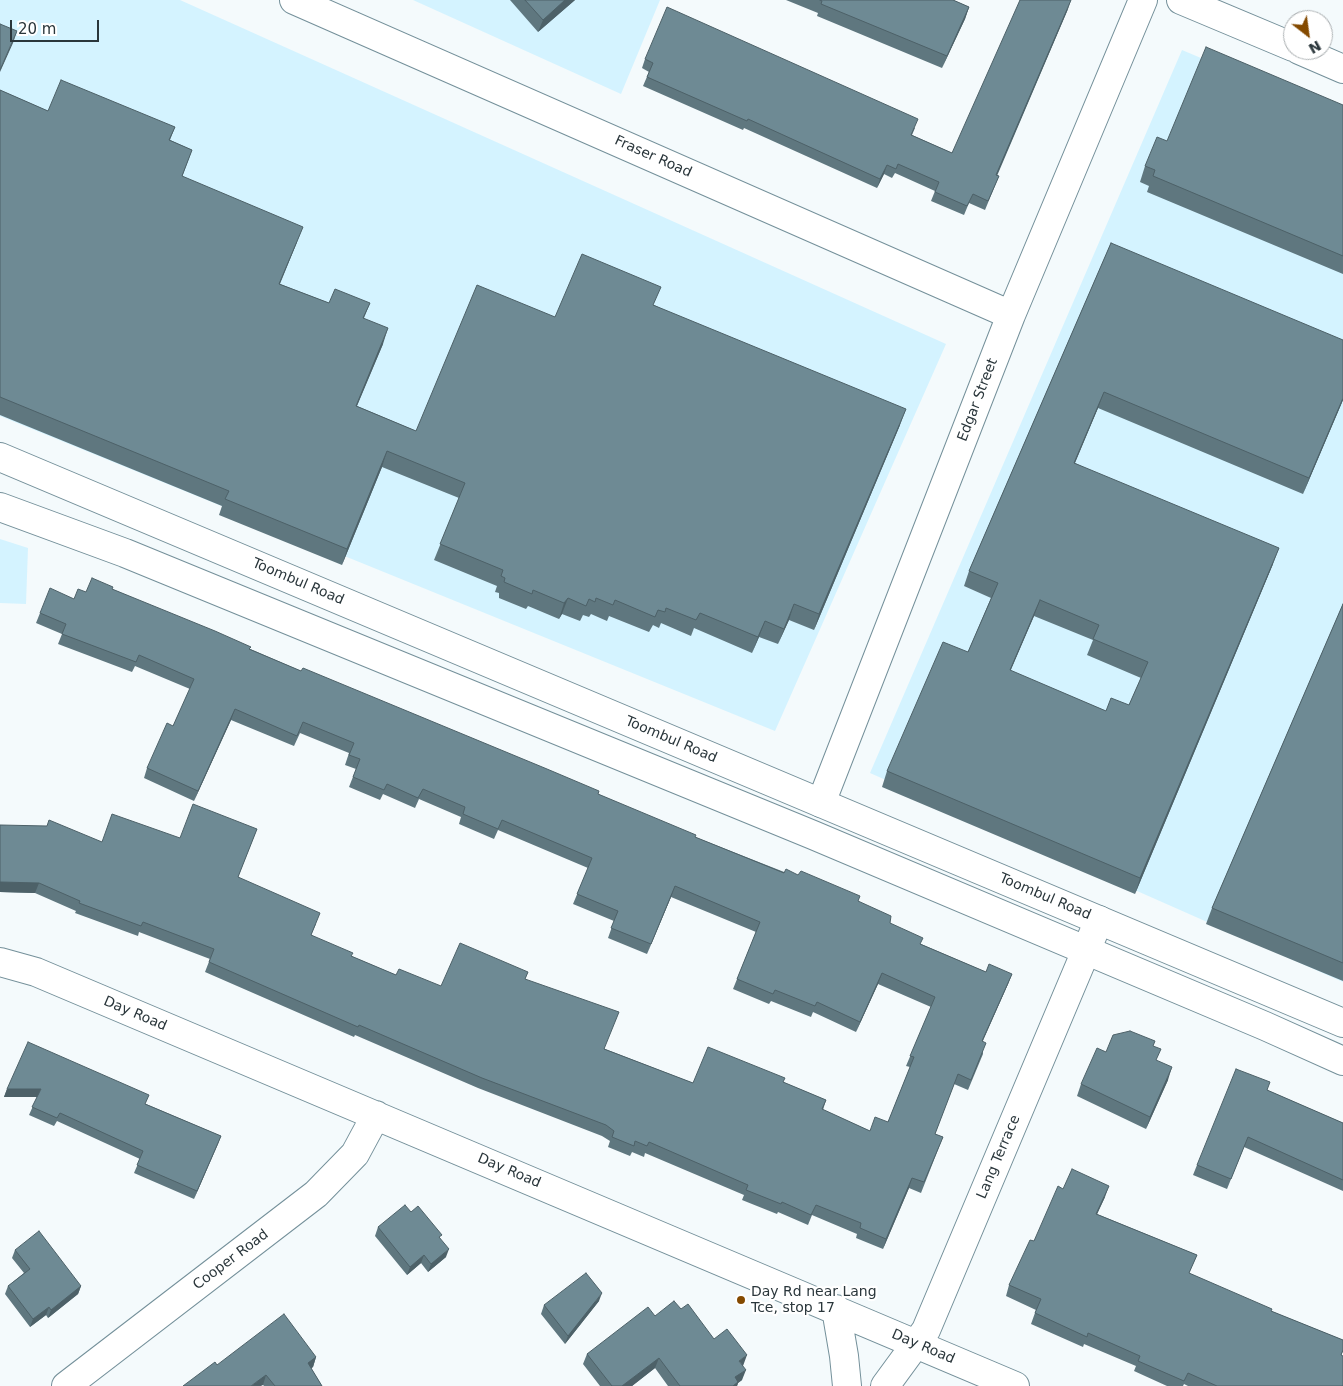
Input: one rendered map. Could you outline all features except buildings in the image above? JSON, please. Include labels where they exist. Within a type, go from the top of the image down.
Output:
[{"type":"street","name":"Fraser Road","points":[[294,0],[1011,315]]},
{"type":"street","name":"Edgar Street","points":[[821,803],[1011,315],[1143,0]]},
{"type":"street","points":[[1181,0],[1283,43]]},
{"type":"street","points":[[1323,60],[1343,68]]},
{"type":"street","name":"Toombul Road","points":[[0,457],[1343,1023]]},
{"type":"street","points":[[0,508],[125,553],[813,835],[1343,1061]]},
{"type":"street","name":"Lang Terrace","points":[[885,1386],[926,1330],[1099,920]]},
{"type":"street","name":"Day Road","points":[[0,962],[36,972],[1015,1386]]},
{"type":"street","name":"Cooper Road","points":[[66,1386],[316,1194],[355,1154],[376,1115]]},
{"type":"street","points":[[836,1309],[847,1386]]},
{"type":"shaded area","points":[[0,0],[180,0],[946,344],[775,731],[0,416]]},
{"type":"shaded area","points":[[413,0],[660,0],[621,94]]},
{"type":"shaded area","points":[[1182,50],[1343,118],[1343,982],[870,773]]},
{"type":"shaded area","points":[[0,539],[28,548],[26,604],[0,603]]},
{"type":"place","name":"Day Rd near Lang Tce, stop 17","points":[[741,1300]]}]
